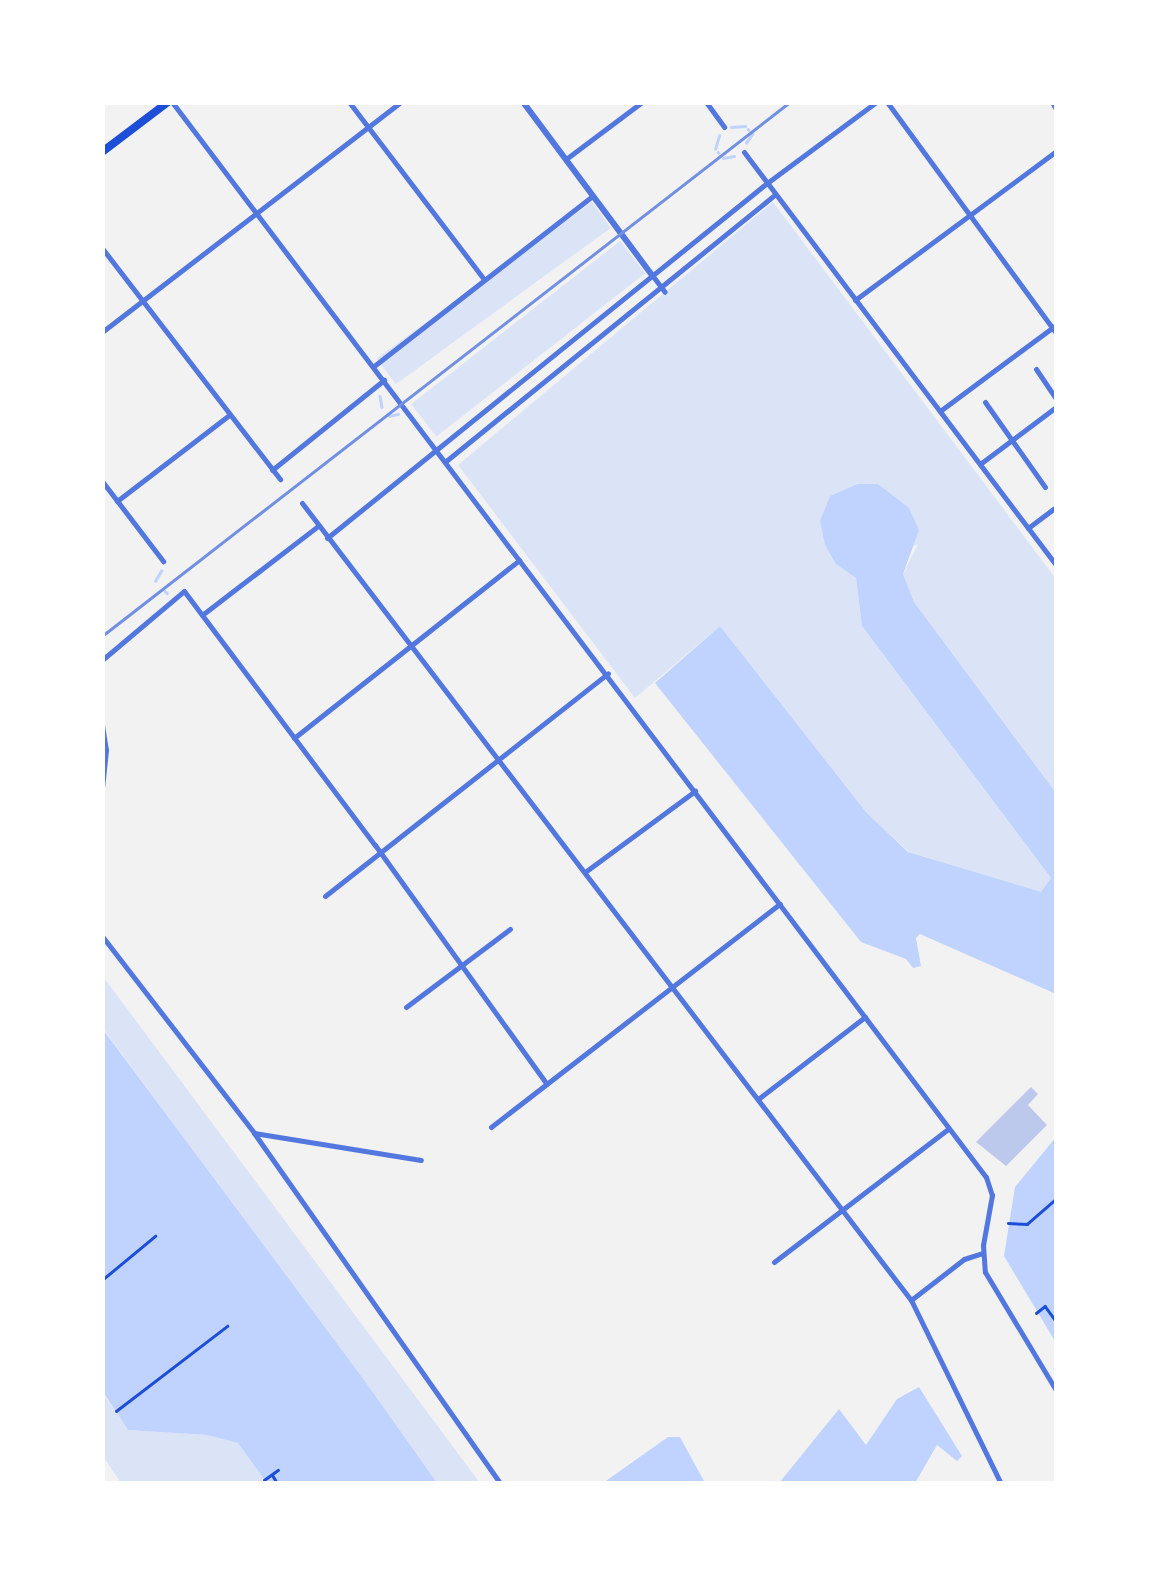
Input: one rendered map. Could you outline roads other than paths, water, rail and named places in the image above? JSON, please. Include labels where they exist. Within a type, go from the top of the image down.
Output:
[{"type":"main road","points":[[102,152],[170,102]]},
{"type":"street","points":[[170,102],[608,673],[986,1177],[992,1195],[983,1252],[989,1282],[1056,1390]]},
{"type":"street","points":[[350,102],[485,279]]},
{"type":"street","points":[[102,332],[401,102]]},
{"type":"street","points":[[523,102],[663,289]]},
{"type":"street","points":[[566,159],[642,102]]},
{"type":"street","points":[[706,102],[724,127]]},
{"type":"street","points":[[327,538],[766,183],[876,102]]},
{"type":"street","points":[[887,102],[1055,329],[940,411]]},
{"type":"street","points":[[1052,102],[1056,109]]},
{"type":"street","points":[[855,300],[1056,151]]},
{"type":"street","points":[[744,152],[1056,565]]},
{"type":"street","points":[[446,461],[663,289],[775,194]]},
{"type":"street","points":[[374,366],[593,196]]},
{"type":"street","points":[[102,248],[280,480]]},
{"type":"street","points":[[1036,369],[1056,398]]},
{"type":"street","points":[[272,470],[384,380]]},
{"type":"street","points":[[984,402],[1044,486]]},
{"type":"street","points":[[980,464],[1056,407]]},
{"type":"street","points":[[117,501],[229,415]]},
{"type":"street","points":[[103,483],[163,561]]},
{"type":"street","points":[[302,503],[910,1300],[1001,1484]]},
{"type":"street","points":[[1028,528],[1056,506]]},
{"type":"street","points":[[202,615],[318,526]]},
{"type":"street","points":[[294,738],[520,560]]},
{"type":"street","points":[[102,660],[184,591],[547,1084]]},
{"type":"street","points":[[325,896],[608,673]]},
{"type":"street","points":[[102,726],[102,787]]},
{"type":"street","points":[[584,872],[696,790]]},
{"type":"street","points":[[491,1127],[780,904]]},
{"type":"street","points":[[406,1007],[510,929]]},
{"type":"street","points":[[102,936],[254,1133],[501,1484]]},
{"type":"street","points":[[758,1100],[865,1018]]},
{"type":"street","points":[[774,1262],[948,1129]]},
{"type":"street","points":[[254,1133],[421,1160]]},
{"type":"street","points":[[910,1300],[964,1259],[983,1252]]},
{"type":"water","points":[[858,484],[878,484],[909,508],[919,530],[903,574],[914,602],[1056,793],[1056,994],[920,934],[916,938],[921,966],[913,968],[906,959],[861,942],[655,683],[720,626],[866,812],[908,852],[1041,892],[1051,878],[862,626],[856,578],[836,564],[825,545],[820,521],[830,496]]},
{"type":"water","points":[[102,1028],[437,1483],[267,1483],[238,1443],[207,1435],[128,1430],[103,1392]]},
{"type":"water","points":[[1056,1137],[1056,1343],[1004,1256],[1015,1187]]},
{"type":"water","points":[[919,1387],[962,1456],[957,1461],[937,1445],[915,1483],[779,1483],[839,1409],[866,1445],[897,1399]]},
{"type":"water","points":[[668,1437],[680,1437],[705,1483],[603,1483]]},
{"type":"waterway","points":[[731,127],[745,126]]},
{"type":"waterway","points":[[746,143],[752,134]]},
{"type":"waterway","points":[[715,149],[719,136]]},
{"type":"waterway","points":[[723,158],[734,156]]},
{"type":"waterway","points":[[380,396],[382,407]]},
{"type":"waterway","points":[[389,416],[398,414]]},
{"type":"waterway","points":[[155,581],[161,571]]},
{"type":"tram line","points":[[102,636],[790,102]]}]
